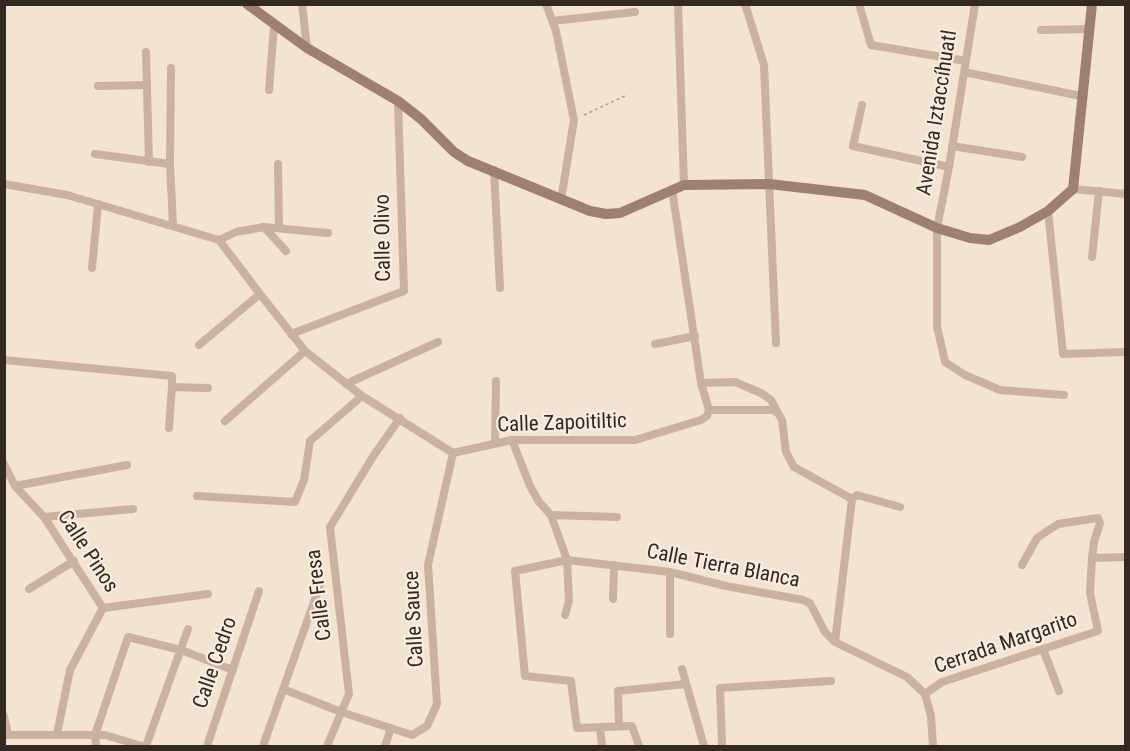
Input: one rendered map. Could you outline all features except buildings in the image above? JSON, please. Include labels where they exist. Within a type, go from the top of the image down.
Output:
[{"type":"street","points":[[248,4],[274,26],[307,48],[398,101],[421,119],[454,152],[468,161],[590,211],[606,214],[620,213],[684,185],[769,184],[865,195],[937,228],[970,238],[989,240],[1020,227],[1048,211],[1073,189],[1092,4]]},
{"type":"street","points":[[302,4],[307,48]]},
{"type":"street","points":[[546,4],[552,21],[574,120],[561,200]]},
{"type":"street","points":[[678,4],[684,185]]},
{"type":"street","points":[[745,4],[764,65],[776,343]]},
{"type":"street","points":[[859,4],[871,45],[966,61]]},
{"type":"street","name":"Avenida Iztaccíhuatl","points":[[975,4],[937,228],[937,326],[945,362],[964,375],[1000,390],[1064,395]]},
{"type":"street","points":[[552,21],[635,12]]},
{"type":"street","points":[[269,90],[274,26]]},
{"type":"street","points":[[1041,30],[1090,29]]},
{"type":"street","points":[[146,52],[149,162]]},
{"type":"street","points":[[171,68],[170,164],[173,225]]},
{"type":"street","points":[[964,72],[1081,96]]},
{"type":"street","points":[[98,86],[147,85]]},
{"type":"street","name":"Calle Olivo","points":[[291,334],[404,291],[398,101]]},
{"type":"street","points":[[862,105],[853,146],[949,166]]},
{"type":"street","points":[[952,146],[1022,157]]},
{"type":"street","points":[[95,154],[170,164]]},
{"type":"street","points":[[278,164],[279,227]]},
{"type":"street","points":[[494,170],[500,288]]},
{"type":"street","points":[[4,184],[67,195],[219,240],[305,351],[362,396],[453,453]]},
{"type":"street","points":[[672,189],[701,384],[709,410],[773,410],[778,413]]},
{"type":"street","points":[[1073,189],[1125,194]]},
{"type":"street","points":[[1092,257],[1099,191]]},
{"type":"street","points":[[92,268],[98,204]]},
{"type":"street","points":[[1048,211],[1063,354],[1125,352]]},
{"type":"street","points":[[219,240],[237,232],[264,227],[328,233]]},
{"type":"street","points":[[264,227],[286,251]]},
{"type":"street","points":[[200,345],[260,294]]},
{"type":"street","points":[[655,344],[695,336]]},
{"type":"street","points":[[346,384],[438,342]]},
{"type":"street","points":[[225,421],[305,351]]},
{"type":"street","points":[[4,360],[172,376],[169,428]]},
{"type":"street","points":[[495,444],[496,381]]},
{"type":"street","points":[[701,384],[735,382],[771,400],[782,420],[786,452],[794,467],[852,499]]},
{"type":"street","points":[[172,387],[208,388]]},
{"type":"street","points":[[197,496],[295,502],[304,480],[310,441],[362,396]]},
{"type":"street","name":"Calle Zapoitiltic","points":[[453,453],[512,440],[636,440],[701,420],[707,416],[709,410]]},
{"type":"street","name":"Calle Fresa","points":[[327,747],[350,694],[330,527],[374,455],[400,418]]},
{"type":"street","points":[[512,440],[530,486],[539,502],[551,515],[567,560],[568,605],[565,615]]},
{"type":"street","name":"Calle Sauce","points":[[283,689],[341,712],[412,735],[427,726],[437,704],[428,565],[453,453]]},
{"type":"street","name":"Calle Pinos","points":[[4,464],[15,486],[44,517],[103,608],[70,670],[57,734]]},
{"type":"street","points":[[15,486],[127,465]]},
{"type":"street","points":[[835,642],[852,499],[857,495],[900,507]]},
{"type":"street","points":[[44,517],[133,508]]},
{"type":"street","points":[[551,515],[617,517]]},
{"type":"street","points":[[1022,565],[1037,538],[1058,524],[1098,518],[1100,523],[1092,558],[1125,557]]},
{"type":"street","name":"Cerrada Margarito","points":[[925,694],[942,682],[1098,631],[1090,593],[1092,558]]},
{"type":"street","name":"Calle Tierra Blanca","points":[[600,727],[577,728],[571,681],[525,676],[515,571],[567,560],[614,565],[670,572],[810,603],[825,632],[835,642],[907,677],[925,694]]},
{"type":"street","points":[[29,589],[74,561]]},
{"type":"street","points":[[613,599],[614,565]]},
{"type":"street","points":[[670,572],[670,634]]},
{"type":"street","points":[[263,747],[321,582]]},
{"type":"street","name":"Calle Cedro","points":[[207,747],[259,591]]},
{"type":"street","points":[[103,608],[208,594]]},
{"type":"street","points":[[4,716],[6,735],[105,735],[144,747],[188,629]]},
{"type":"street","points":[[96,747],[95,735],[128,637],[181,650],[233,670]]},
{"type":"street","points":[[1043,649],[1059,691]]},
{"type":"street","points":[[682,669],[704,747]]},
{"type":"street","points":[[722,747],[720,688],[831,681]]},
{"type":"street","points":[[619,726],[618,691],[686,684]]},
{"type":"street","points":[[925,694],[931,716],[933,747]]},
{"type":"street","points":[[602,747],[600,727],[619,726],[632,726],[639,747]]},
{"type":"street","points":[[385,747],[391,728]]},
{"type":"path","points":[[574,120],[627,95]]}]
